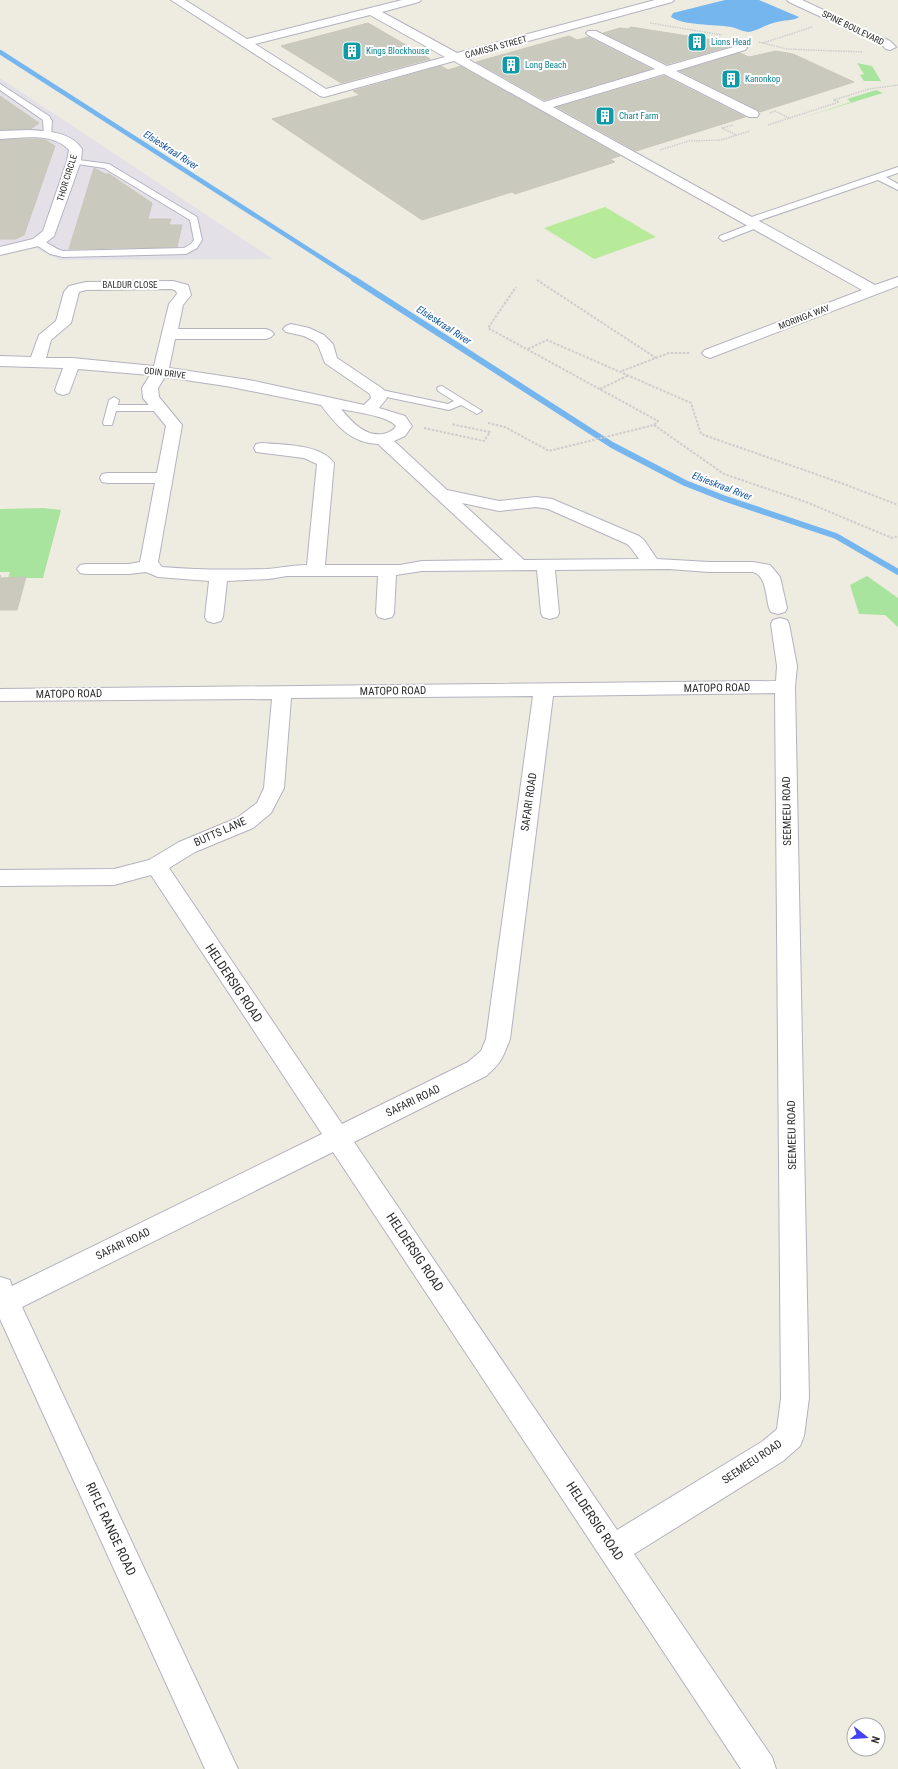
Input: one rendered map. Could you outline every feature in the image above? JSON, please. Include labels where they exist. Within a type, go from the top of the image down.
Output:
[{"type":"street","points":[[177,0],[245,43],[415,0]]},
{"type":"street","name":"CAMISSA STREET","points":[[245,43],[324,93],[668,0]]},
{"type":"street","name":"SPINE BOULEVARD","points":[[793,0],[886,42],[895,48]]},
{"type":"street","name":"SPINE BOULEVARD","points":[[808,0],[895,48]]},
{"type":"street","points":[[372,11],[873,290]]},
{"type":"street","points":[[592,33],[753,114]]},
{"type":"street","points":[[542,106],[741,48]]},
{"type":"street","name":"THOR CIRCLE","points":[[0,135],[48,136],[63,139],[73,145],[76,149],[74,161],[49,233],[38,242],[20,248],[0,251]]},
{"type":"street","name":"MORINGA WAY","points":[[710,354],[898,281]]},
{"type":"street","name":"BALDUR CLOSE","points":[[37,362],[44,338],[63,323],[71,292],[80,286],[173,285],[183,288],[184,295],[176,304],[160,372],[150,388],[151,398],[174,425],[165,478]]},
{"type":"street","points":[[291,330],[309,333],[319,338],[325,344],[330,360],[377,392],[379,398],[376,403],[367,410]]},
{"type":"street","points":[[169,334],[266,334]]},
{"type":"street","name":"ODIN DRIVE","points":[[0,361],[72,363],[160,372],[236,383],[367,410],[394,416],[404,426],[401,432],[390,437],[382,439],[364,438],[356,433],[338,416],[327,402]]},
{"type":"street","points":[[63,390],[72,363]]},
{"type":"street","points":[[382,439],[519,566]]},
{"type":"street","points":[[262,448],[316,455],[326,463],[315,571]]},
{"type":"street","points":[[86,569],[130,569],[150,566],[149,559],[165,478],[108,478]]},
{"type":"street","points":[[442,494],[499,506]]},
{"type":"street","points":[[468,519],[499,506],[536,502],[558,506],[633,540],[638,544],[652,565]]},
{"type":"street","name":"SEEMEEU ROAD","points":[[150,566],[153,570],[164,574],[219,575],[269,574],[287,571],[400,570],[422,566],[669,564],[709,567],[753,567],[764,570],[771,577],[787,666],[785,688],[795,1398],[790,1436],[773,1451],[614,1549]]},
{"type":"street","points":[[545,566],[550,613]]},
{"type":"street","points":[[385,613],[387,570]]},
{"type":"street","points":[[214,617],[219,575]]},
{"type":"street","name":"MATOPO ROAD","points":[[0,695],[785,688]]},
{"type":"street","name":"SAFARI ROAD","points":[[2,1298],[477,1070],[491,1057],[498,1039],[544,690]]},
{"type":"street","name":"BUTTS LANE","points":[[156,866],[187,847],[245,823],[264,808],[274,788],[282,692]]},
{"type":"street","points":[[0,878],[114,877],[156,866]]},
{"type":"street","name":"HELDERSIG ROAD","points":[[156,866],[760,1769]]},
{"type":"street","name":"RIFLE RANGE ROAD","points":[[2,1298],[222,1769]]},
{"type":"lane","points":[[0,86],[46,118],[48,122],[48,136]]},
{"type":"lane","points":[[38,242],[53,252],[63,254],[186,251],[194,246],[198,240],[194,219],[106,166],[74,161]]},
{"type":"lane","points":[[723,238],[753,223],[898,170]]},
{"type":"lane","points":[[879,177],[898,187]]},
{"type":"lane","points":[[442,389],[477,411]]},
{"type":"lane","points":[[377,392],[449,407],[461,401]]},
{"type":"lane","points":[[108,423],[113,404],[159,408]]},
{"type":"path","points":[[741,48],[837,19]]},
{"type":"path","points":[[769,113],[775,111],[790,118]]},
{"type":"path","points":[[537,280],[656,358]]},
{"type":"path","points":[[481,422],[505,427],[549,451],[654,425],[658,421],[488,328],[516,287]]},
{"type":"path","points":[[528,349],[547,340],[691,403],[701,434],[844,484],[898,505]]},
{"type":"path","points":[[622,372],[669,353],[710,354]]},
{"type":"path","points":[[600,390],[629,375]]},
{"type":"path","points":[[417,426],[484,441],[490,432],[444,422]]},
{"type":"path","points":[[654,425],[724,474],[806,502],[892,538],[898,536]]},
{"type":"shaded area","points":[[0,78],[273,259],[60,260],[29,245],[0,251]]},
{"type":"green space","points":[[857,63],[872,66],[881,81],[864,81],[860,75],[864,74]]},
{"type":"green space","points":[[876,90],[883,93],[798,119],[851,102],[847,99]]},
{"type":"green space","points":[[605,207],[656,237],[594,259],[544,228]]},
{"type":"green space","points":[[43,508],[61,510],[43,578],[8,578],[10,572],[0,572],[0,509]]},
{"type":"green space","points":[[867,576],[898,598],[898,627],[885,615],[859,614],[850,585]]},
{"type":"water","points":[[725,0],[759,0],[799,17],[779,21],[749,32],[731,27],[684,22],[671,17],[673,13]]},
{"type":"building","name":"Kings Blockhouse","points":[[368,23],[430,59],[341,83],[281,46]]},
{"type":"building","points":[[631,27],[713,40],[728,47],[667,64],[603,33],[620,28],[628,29]]},
{"type":"building","points":[[569,36],[577,40],[588,37],[651,69],[544,100],[476,62]]},
{"type":"building","points":[[776,51],[793,54],[854,82],[760,112],[680,71],[740,53],[749,57]]},
{"type":"building","points":[[441,66],[448,70],[461,66],[620,156],[610,159],[615,162],[515,194],[512,192],[422,220],[272,119],[360,95],[353,91]]},
{"type":"building","points":[[664,76],[745,117],[636,151],[557,107]]},
{"type":"building","points":[[0,96],[39,123],[31,129],[0,130]]},
{"type":"building","points":[[0,140],[45,140],[55,146],[24,235],[15,239],[0,239]]},
{"type":"building","points":[[94,168],[105,174],[109,174],[152,203],[148,219],[171,219],[169,225],[182,225],[177,247],[69,249]]},
{"type":"building","points":[[26,577],[17,610],[0,610],[0,578]]},
{"type":"waterway","name":"Elsieskraal River","points":[[0,52],[356,280]]},
{"type":"waterway","name":"Elsieskraal River","points":[[354,279],[612,445],[685,483],[723,498],[836,536],[898,572]]},
{"type":"place","name":"Lions Head","points":[[697,42]]},
{"type":"place","name":"Kings Blockhouse","points":[[352,51]]},
{"type":"place","name":"Long Beach","points":[[511,65]]},
{"type":"place","name":"Kanonkop","points":[[731,79]]},
{"type":"place","name":"Chart Farm","points":[[605,116]]}]
